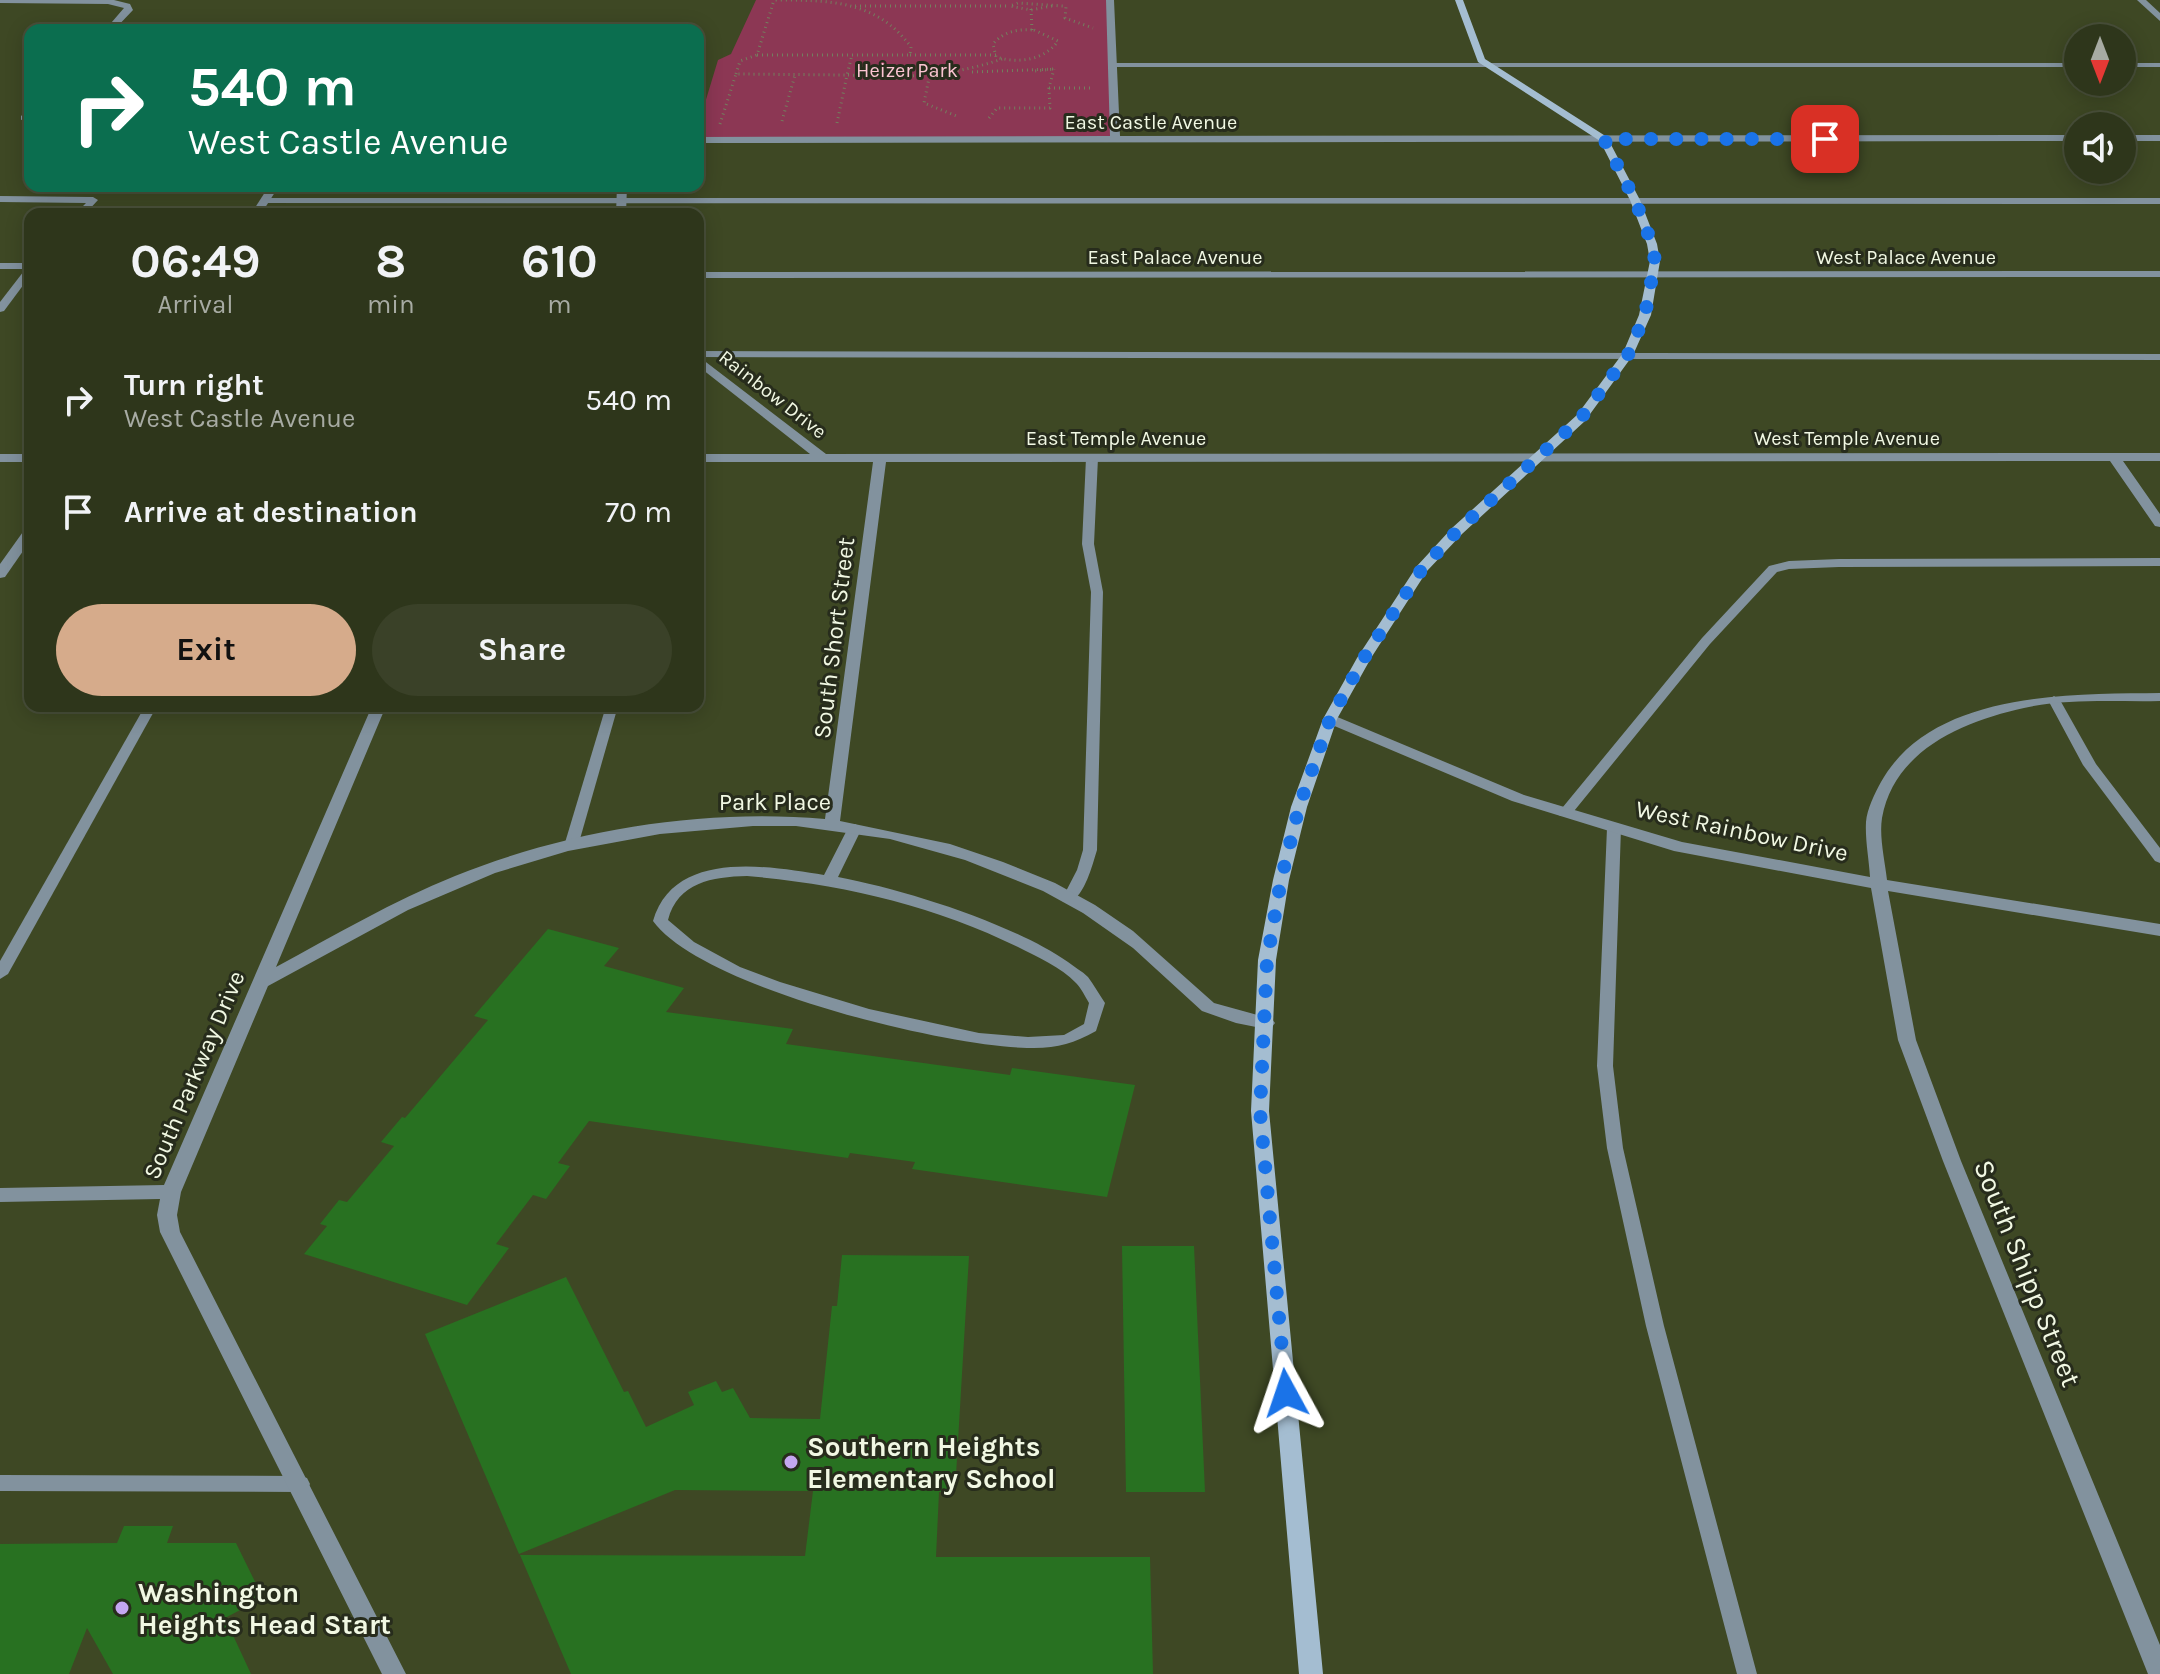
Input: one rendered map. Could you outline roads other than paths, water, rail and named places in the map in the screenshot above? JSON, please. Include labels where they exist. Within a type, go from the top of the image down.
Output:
[{"type":"main road","points":[[1311,1674],[1260,1111],[1267,960],[1281,880],[1299,807],[1330,719],[1364,658],[1422,569],[1457,531],[1581,418],[1626,356],[1645,315],[1655,261],[1652,244],[1635,200],[1604,139],[1481,60],[1459,0]]},
{"type":"street","points":[[0,0],[108,1],[127,6],[129,10],[115,24]]},
{"type":"street","points":[[1110,0],[1115,140]]},
{"type":"street","points":[[2141,0],[2160,18]]},
{"type":"street","name":"East Castle Avenue","points":[[704,140],[2064,138]]},
{"type":"street","points":[[2136,138],[2160,138]]},
{"type":"street","points":[[260,208],[270,192]]},
{"type":"street","points":[[621,208],[622,192]]},
{"type":"street","points":[[0,266],[24,268]]},
{"type":"street","name":"West Palace Avenue","points":[[1652,275],[2160,274]]},
{"type":"street","name":"East Palace Avenue","points":[[704,275],[1652,275]]},
{"type":"street","name":"Rainbow Drive","points":[[704,362],[824,459]]},
{"type":"street","points":[[2114,457],[2160,523]]},
{"type":"street","name":"West Temple Avenue","points":[[1535,458],[2160,457]]},
{"type":"street","points":[[0,458],[24,458]]},
{"type":"street","name":"East Temple Avenue","points":[[704,458],[1535,458]]},
{"type":"street","name":"South Short Street","points":[[832,824],[880,459]]},
{"type":"street","points":[[0,574],[24,540]]},
{"type":"street","name":"South Shipp Street","points":[[2160,697],[2024,703],[1951,726],[1922,744],[1897,767],[1883,792],[1874,820],[1879,884],[1907,1040],[1952,1161],[2160,1674]]},
{"type":"street","name":"South Parkway Drive","points":[[376,712],[171,1192],[167,1215],[170,1232],[394,1674]]},
{"type":"street","name":"West Rainbow Drive","points":[[1330,719],[1518,798],[1680,847],[1879,884],[2160,930]]},
{"type":"street","name":"Park Place","points":[[261,982],[375,921],[488,869],[571,846],[689,827],[762,822],[832,824],[962,852],[1021,874],[1070,897],[1148,952],[1209,1008],[1266,1023]]},
{"type":"street","points":[[0,1195],[171,1192]]},
{"type":"lane","points":[[1112,65],[2064,65]]},
{"type":"lane","points":[[2136,65],[2160,65]]},
{"type":"lane","points":[[0,199],[93,200],[86,208]]},
{"type":"lane","points":[[264,201],[2160,201]]},
{"type":"lane","points":[[0,309],[24,276]]},
{"type":"lane","points":[[704,357],[2160,357]]},
{"type":"lane","points":[[1070,897],[1090,850],[1097,592],[1088,544],[1092,458]]},
{"type":"lane","points":[[1565,813],[1706,641],[1773,569],[1789,565],[1839,563],[2160,562]]},
{"type":"lane","points":[[2054,700],[2090,765],[2160,858]]},
{"type":"lane","points":[[0,974],[148,712]]},
{"type":"lane","points":[[571,846],[610,712]]},
{"type":"lane","points":[[829,880],[855,828]]},
{"type":"lane","points":[[1614,828],[1605,1066],[1615,1148],[1655,1326],[1747,1674]]},
{"type":"lane","points":[[747,871],[829,880],[940,911],[996,931],[1063,963],[1090,986],[1097,1000],[1096,1015],[1090,1029],[1069,1040],[1040,1043],[991,1041],[846,1008],[744,974],[672,935],[660,921],[662,908],[678,888],[702,877],[747,871]]},
{"type":"lane","points":[[0,1483],[300,1484]]},
{"type":"place","name":"Southern Heights Elementary School","points":[[791,1462]]},
{"type":"place","name":"Washington Heights Head Start","points":[[122,1608]]},
{"type":"park label","name":"Heizer Park","points":[[907,70]]}]
